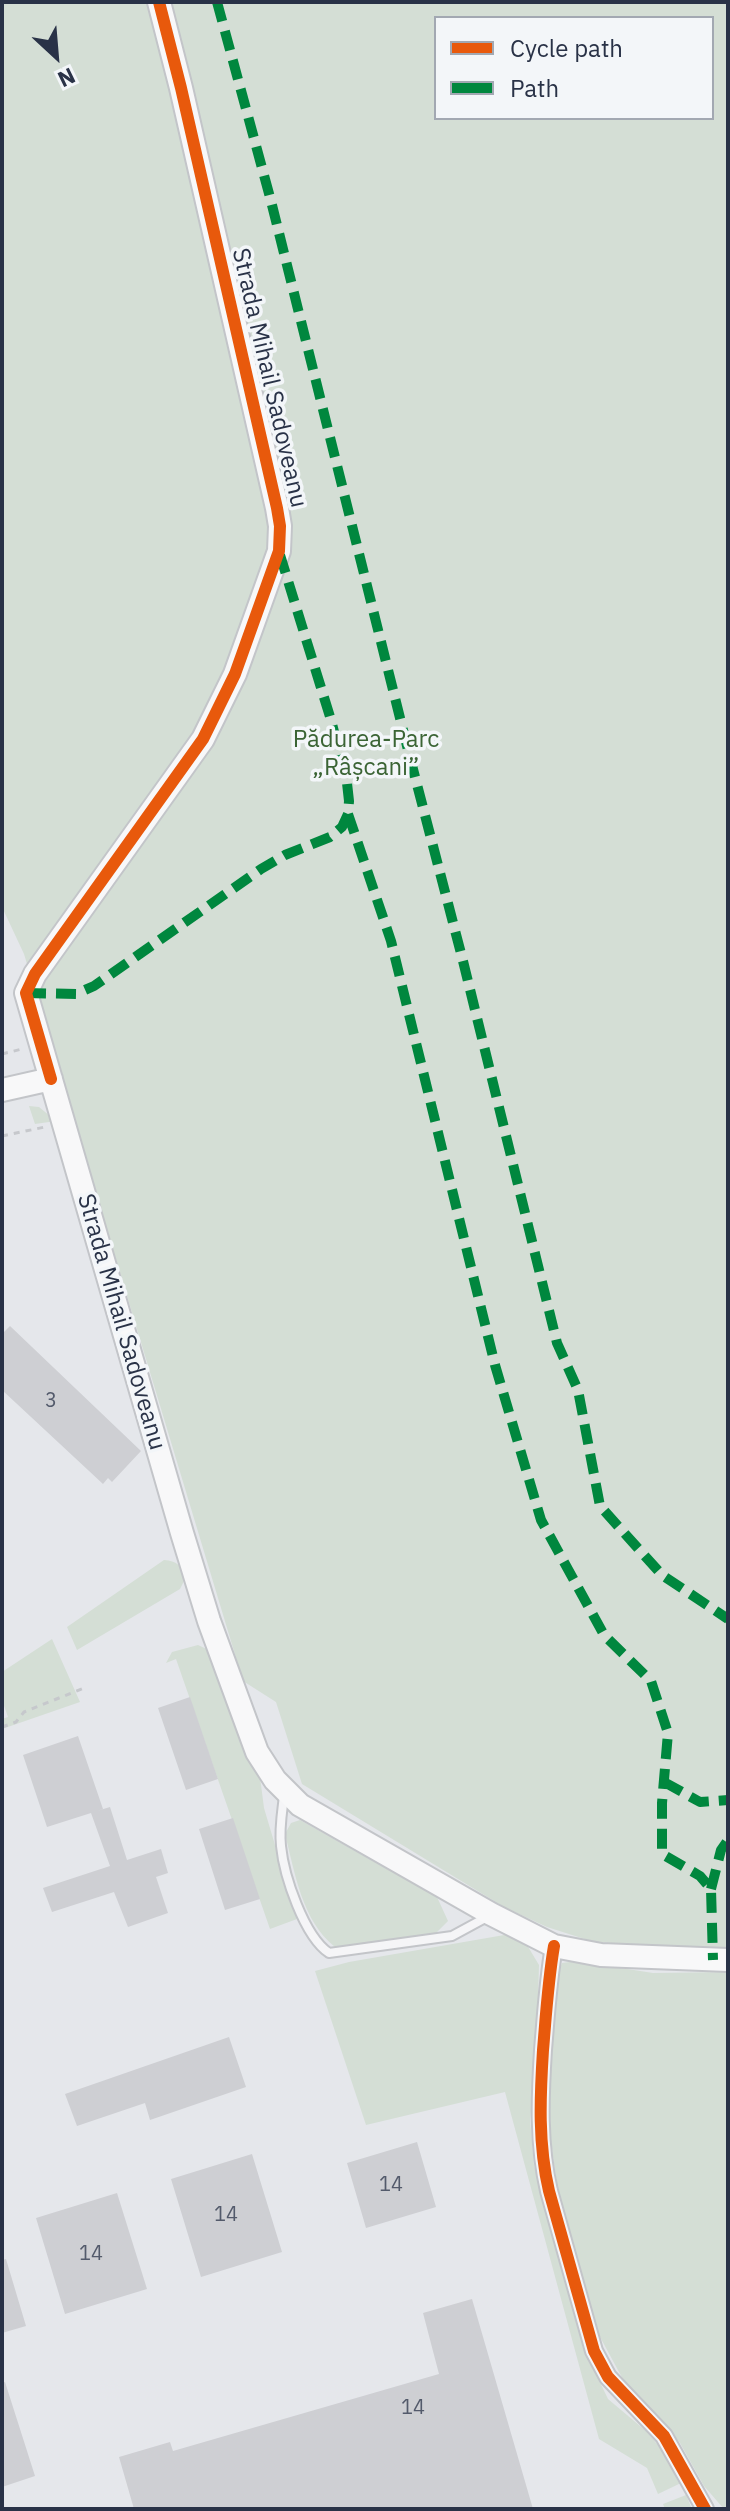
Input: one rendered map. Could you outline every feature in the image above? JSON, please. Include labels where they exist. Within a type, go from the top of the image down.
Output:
[{"type":"main road","name":"Strada Mihail Sadoveanu","points":[[159,2],[277,508],[279,551],[235,674],[203,739],[35,974],[26,993],[209,1621],[257,1752],[275,1780],[317,1817],[554,1946],[601,1955],[728,1960]]},
{"type":"main road","points":[[2,1090],[51,1079]]},
{"type":"street","points":[[554,1946],[548,1982],[540,2093],[542,2153],[549,2191],[594,2351],[608,2377],[664,2436],[705,2509]]},
{"type":"lane","points":[[285,1791],[280,1831],[286,1869],[301,1914],[313,1938],[329,1953],[452,1936],[491,1914]]},
{"type":"path","points":[[2,1136],[33,1130]]},
{"type":"path","points":[[2,1727],[16,1722],[24,1712],[84,1688]]},
{"type":"green space","name":"Pădurea-Parc „Râșcani”","points":[[2,2],[728,2],[728,1947],[594,1942],[547,1927],[504,1907],[302,1784],[276,1702],[243,1681],[24,954],[2,907]]},
{"type":"green space","points":[[29,1106],[39,1107],[56,1121],[35,1124]]},
{"type":"green space","points":[[164,1560],[178,1564],[182,1569],[186,1577],[180,1589],[77,1650],[67,1627]]},
{"type":"green space","points":[[52,1639],[80,1702],[2,1729],[2,1719],[8,1717],[2,1700],[2,1672]]},
{"type":"green space","points":[[198,1645],[213,1652],[260,1777],[264,1808],[297,1919],[270,1929],[176,1659],[166,1663],[172,1652]]},
{"type":"green space","points":[[300,1820],[437,1897],[448,1921],[436,1933],[335,1947],[315,1924],[301,1895],[285,1834],[291,1823]]},
{"type":"green space","points":[[510,1934],[527,1945],[539,1965],[536,2067],[530,2120],[534,2165],[585,2351],[608,2399],[646,2431],[664,2452],[681,2483],[658,2494],[647,2468],[599,2439],[505,2092],[366,2125],[315,1971],[349,1962]]},
{"type":"green space","points":[[576,1961],[653,1973],[728,1972],[728,2509],[724,2509],[704,2486],[670,2430],[625,2383],[593,2324],[558,2191],[547,2114],[554,1984],[562,1963]]},
{"type":"green space","points":[[686,2495],[692,2509],[665,2509],[663,2504]]},
{"type":"building","points":[[10,1326],[141,1451],[112,1482],[108,1478],[103,1484],[2,1390],[2,1334]]},
{"type":"building","points":[[190,1697],[218,1779],[186,1790],[158,1708]]},
{"type":"building","points":[[78,1736],[103,1809],[97,1811],[110,1807],[127,1860],[161,1849],[168,1873],[156,1877],[168,1913],[128,1927],[114,1892],[52,1912],[43,1888],[110,1866],[91,1813],[47,1827],[23,1755]]},
{"type":"building","points":[[233,1818],[260,1899],[225,1910],[199,1829]]},
{"type":"building","points":[[229,2037],[246,2087],[150,2120],[145,2103],[77,2126],[65,2094]]},
{"type":"building","points":[[417,2142],[436,2207],[366,2228],[347,2163]]},
{"type":"building","points":[[252,2154],[282,2252],[201,2277],[171,2179]]},
{"type":"building","points":[[117,2193],[147,2289],[65,2314],[36,2218]]},
{"type":"building","points":[[6,2259],[26,2326],[2,2333],[2,2260]]},
{"type":"building","points":[[472,2299],[533,2509],[134,2509],[119,2457],[170,2442],[173,2451],[439,2374],[423,2313]]},
{"type":"building","points":[[5,2382],[35,2476],[2,2487],[2,2383]]},
{"type":"marked path","points":[[217,2],[271,201],[557,1343],[578,1390],[600,1506],[662,1575],[728,1619]]},
{"type":"marked path","points":[[26,993],[76,994],[94,986],[261,869],[285,855],[330,837],[342,827],[348,814],[347,783],[331,720],[280,555]]},
{"type":"marked path","points":[[348,814],[391,941],[495,1365],[541,1520],[604,1635],[651,1681],[668,1733],[662,1803],[662,1854],[700,1876],[711,1889],[713,1960]]},
{"type":"marked path","points":[[664,1782],[700,1802],[728,1800]]},
{"type":"marked path","points":[[711,1889],[721,1850],[728,1840]]},
{"type":"cycle path","points":[[51,1079],[26,993],[35,974],[203,739],[235,674],[279,551],[277,508],[159,2]]},
{"type":"cycle path","points":[[554,1946],[546,2011],[541,2103],[541,2138],[549,2191],[594,2351],[608,2377],[664,2436],[705,2509]]}]
